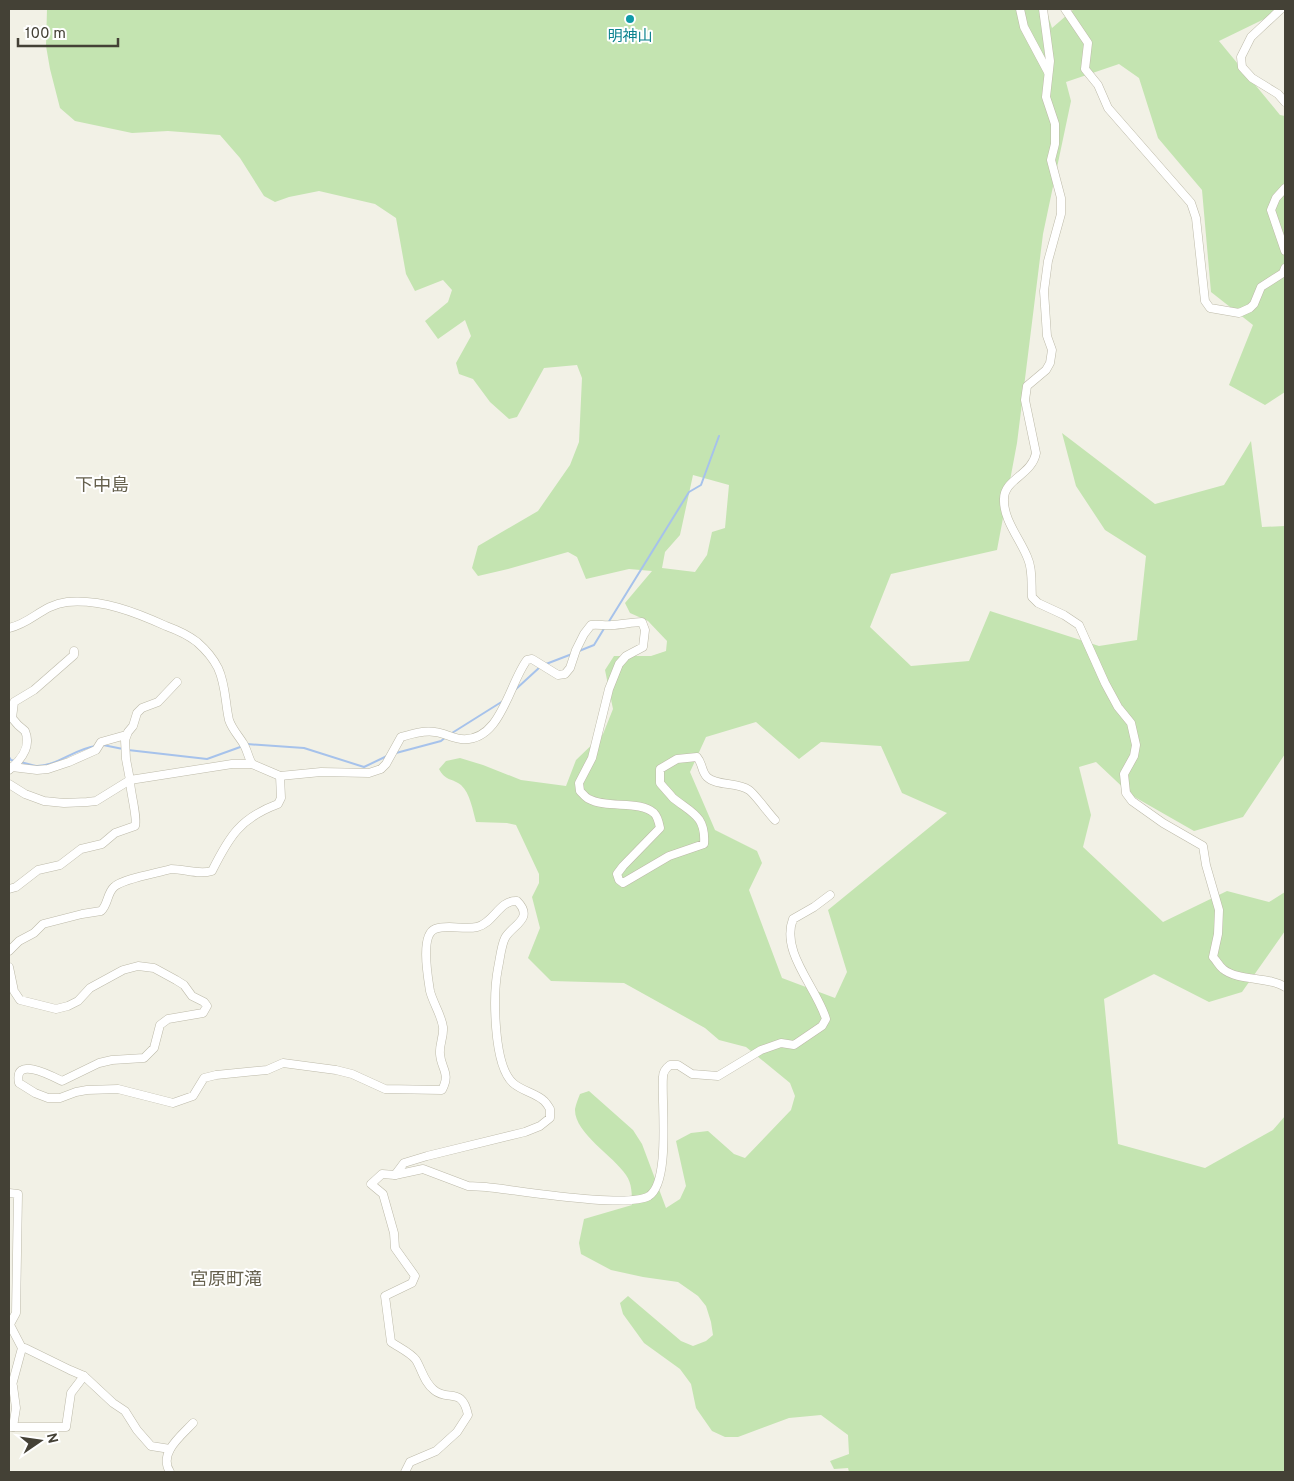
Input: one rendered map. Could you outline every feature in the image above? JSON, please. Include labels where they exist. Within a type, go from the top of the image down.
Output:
[{"type":"street","points":[[1020,9],[1024,27],[1048,72]]},
{"type":"street","points":[[1043,9],[1050,61],[1046,97],[1055,124],[1055,144],[1051,160],[1061,198],[1061,214],[1048,261],[1044,291],[1048,336],[1052,350],[1050,362],[1046,370],[1027,386],[1025,400],[1036,453],[1027,471],[1019,476],[1007,489],[1004,498],[1007,516],[1029,561],[1032,597],[1038,603],[1064,615],[1079,625],[1105,683],[1118,707],[1131,723],[1136,745],[1134,756],[1124,774],[1126,794],[1132,801],[1162,823],[1203,846],[1206,865],[1219,910],[1218,934],[1214,957],[1223,969],[1229,973],[1268,981],[1285,987]]},
{"type":"street","points":[[1065,9],[1088,43],[1085,69],[1098,84],[1108,108],[1191,202],[1196,218],[1205,301],[1210,308],[1239,313],[1250,308],[1254,304],[1261,287],[1283,273],[1285,268]]},
{"type":"street","points":[[1281,9],[1252,37],[1240,57],[1242,67],[1252,78],[1278,94],[1285,102]]},
{"type":"street","points":[[1285,188],[1276,198],[1270,210],[1285,252]]},
{"type":"street","points":[[9,628],[22,624],[52,606],[74,602],[119,608],[139,614],[190,638],[206,650],[218,670],[224,684],[230,721],[244,745],[252,764]]},
{"type":"street","points":[[9,784],[25,794],[39,799],[54,802],[79,802],[96,801],[130,780],[232,764],[252,764],[280,776],[321,772],[369,773],[386,764],[401,737],[434,731],[462,739],[479,735],[491,726],[499,716],[522,666],[527,660],[532,659],[558,675],[565,674],[570,668],[584,634],[591,625],[612,626],[642,622],[645,630],[644,647],[626,656],[619,664],[609,689],[592,758],[579,783],[580,792],[588,799],[624,806],[642,807],[654,813],[658,819],[660,828],[622,866],[617,874],[619,880],[624,882],[668,856],[704,844],[703,825],[698,817],[673,797],[660,783],[660,769],[677,759],[697,757],[702,762],[704,773],[708,778],[713,782],[750,790],[775,820]]},
{"type":"street","points":[[11,769],[24,754],[28,738],[24,729],[12,718],[14,702],[34,690],[57,669],[68,662],[74,655],[74,651]]},
{"type":"street","points":[[9,889],[16,887],[38,870],[62,864],[69,856],[81,849],[102,844],[115,833],[135,826],[136,821],[125,756],[126,735],[133,726],[138,711],[158,702],[177,682]]},
{"type":"street","points":[[11,769],[48,769],[96,750],[102,742],[126,735]]},
{"type":"street","points":[[9,952],[19,941],[34,934],[43,924],[101,911],[107,903],[111,890],[119,884],[171,869],[205,874],[212,871],[233,832],[263,809],[278,804],[281,798],[280,776]]},
{"type":"street","points":[[405,1472],[410,1462],[436,1451],[457,1432],[468,1415],[465,1404],[460,1398],[435,1391],[424,1378],[415,1358],[391,1342],[385,1296],[412,1284],[415,1276],[395,1248],[394,1233],[383,1194],[370,1184],[382,1174],[395,1175],[424,1169],[468,1186],[486,1186],[584,1198],[635,1200],[650,1195],[655,1188],[662,1163],[663,1075],[666,1068],[670,1065],[678,1065],[692,1074],[718,1076],[761,1050],[781,1043],[794,1045],[822,1026],[826,1019],[822,1006],[795,957],[790,935],[793,919],[830,895]]},
{"type":"street","points":[[9,967],[14,991],[20,1000],[52,1009],[72,1005],[90,988],[123,970],[138,966],[154,968],[176,980],[184,985],[192,996],[204,1002],[207,1006],[203,1013],[168,1019],[160,1025],[154,1048],[144,1058],[112,1060],[99,1063],[62,1081],[39,1070],[24,1069],[21,1071],[18,1078],[19,1082],[35,1093],[48,1098],[60,1098],[87,1090],[118,1089],[173,1103],[193,1096],[204,1078],[267,1070],[283,1063],[352,1074],[385,1089],[442,1090],[446,1082],[440,1054],[443,1028],[430,991],[426,946],[430,934],[434,930],[454,926],[477,927],[484,923],[505,903],[517,901],[521,905],[524,915],[521,922],[505,938],[496,980],[496,1032],[508,1077],[520,1088],[543,1100],[550,1109],[550,1118],[540,1126],[525,1132],[404,1163],[395,1175]]},
{"type":"street","points":[[9,1193],[18,1194],[16,1313],[9,1324],[22,1348],[10,1384],[16,1408],[11,1427],[66,1427],[71,1393],[84,1376]]},
{"type":"street","points":[[22,1348],[84,1376],[125,1411],[137,1430],[151,1446],[170,1448]]},
{"type":"street","points":[[170,1472],[167,1467],[166,1458],[170,1448],[193,1422]]},
{"type":"green space","points":[[47,9],[1046,9],[1052,28],[1074,9],[1285,9],[1219,41],[1280,115],[1285,116],[1285,392],[1265,405],[1229,385],[1253,325],[1211,292],[1202,190],[1158,138],[1139,78],[1119,64],[1066,82],[1071,101],[1043,234],[1017,443],[997,550],[891,574],[870,627],[911,666],[969,661],[990,611],[1099,646],[1137,640],[1146,556],[1105,530],[1076,486],[1062,433],[1155,504],[1224,485],[1251,441],[1262,527],[1285,526],[1285,754],[1243,817],[1194,831],[1131,795],[1096,762],[1079,767],[1091,815],[1083,847],[1163,922],[1227,891],[1269,902],[1285,892],[1285,931],[1242,992],[1209,1002],[1154,974],[1104,999],[1118,1144],[1205,1168],[1273,1130],[1285,1116],[1285,1472],[849,1472],[848,1468],[834,1469],[830,1461],[849,1454],[848,1435],[821,1415],[789,1418],[738,1437],[725,1437],[712,1431],[696,1408],[691,1384],[680,1369],[644,1343],[623,1314],[620,1303],[628,1296],[681,1341],[693,1346],[706,1341],[713,1335],[706,1306],[698,1296],[678,1282],[611,1270],[581,1254],[579,1243],[584,1219],[632,1205],[632,1197],[628,1178],[581,1127],[576,1118],[575,1107],[580,1094],[589,1091],[633,1130],[642,1144],[666,1208],[680,1199],[686,1186],[676,1141],[691,1133],[708,1131],[734,1154],[745,1158],[791,1110],[795,1096],[790,1083],[746,1047],[719,1040],[705,1028],[624,983],[551,981],[528,958],[540,928],[532,897],[539,883],[539,874],[516,825],[476,822],[471,802],[464,788],[444,776],[439,769],[446,761],[460,758],[521,780],[566,786],[576,760],[603,734],[613,709],[605,670],[614,656],[651,656],[666,651],[667,641],[648,621],[630,613],[625,603],[652,571],[629,569],[586,579],[577,557],[568,552],[478,576],[472,568],[478,546],[538,511],[570,465],[579,442],[582,378],[577,365],[544,368],[517,417],[509,419],[490,402],[473,379],[459,374],[456,363],[471,336],[465,320],[438,339],[425,321],[448,302],[452,290],[443,280],[415,291],[406,274],[396,218],[375,204],[319,191],[275,202],[264,196],[240,158],[220,135],[168,131],[132,133],[75,121],[60,108],[46,46]],"holes":[[[693,475],[729,485],[725,528],[712,532],[707,555],[695,572],[662,568],[665,552],[680,535]],[[756,722],[799,759],[821,742],[881,746],[902,793],[947,813],[828,910],[847,972],[835,998],[782,978],[749,890],[762,863],[757,851],[715,830],[690,772],[706,737]]]},
{"type":"waterway","points":[[608,623],[689,492],[701,485],[719,436]]},
{"type":"waterway","points":[[579,651],[594,645],[605,627]]},
{"type":"waterway","points":[[546,664],[572,654]]},
{"type":"waterway","points":[[516,689],[540,667]]},
{"type":"waterway","points":[[452,733],[503,701]]},
{"type":"waterway","points":[[396,753],[441,741],[446,737]]},
{"type":"waterway","points":[[247,744],[304,748],[364,767],[387,756]]},
{"type":"waterway","points":[[103,745],[123,749]]},
{"type":"waterway","points":[[20,762],[43,766],[88,747],[96,746]]},
{"type":"waterway","points":[[128,750],[207,759],[243,746]]},
{"type":"waterway","points":[[9,757],[15,761]]},
{"type":"place","name":"明神山","points":[[630,19]]},
{"type":"district","name":"下中島","points":[[102,485]]},
{"type":"district","name":"宮原町滝","points":[[226,1279]]}]
